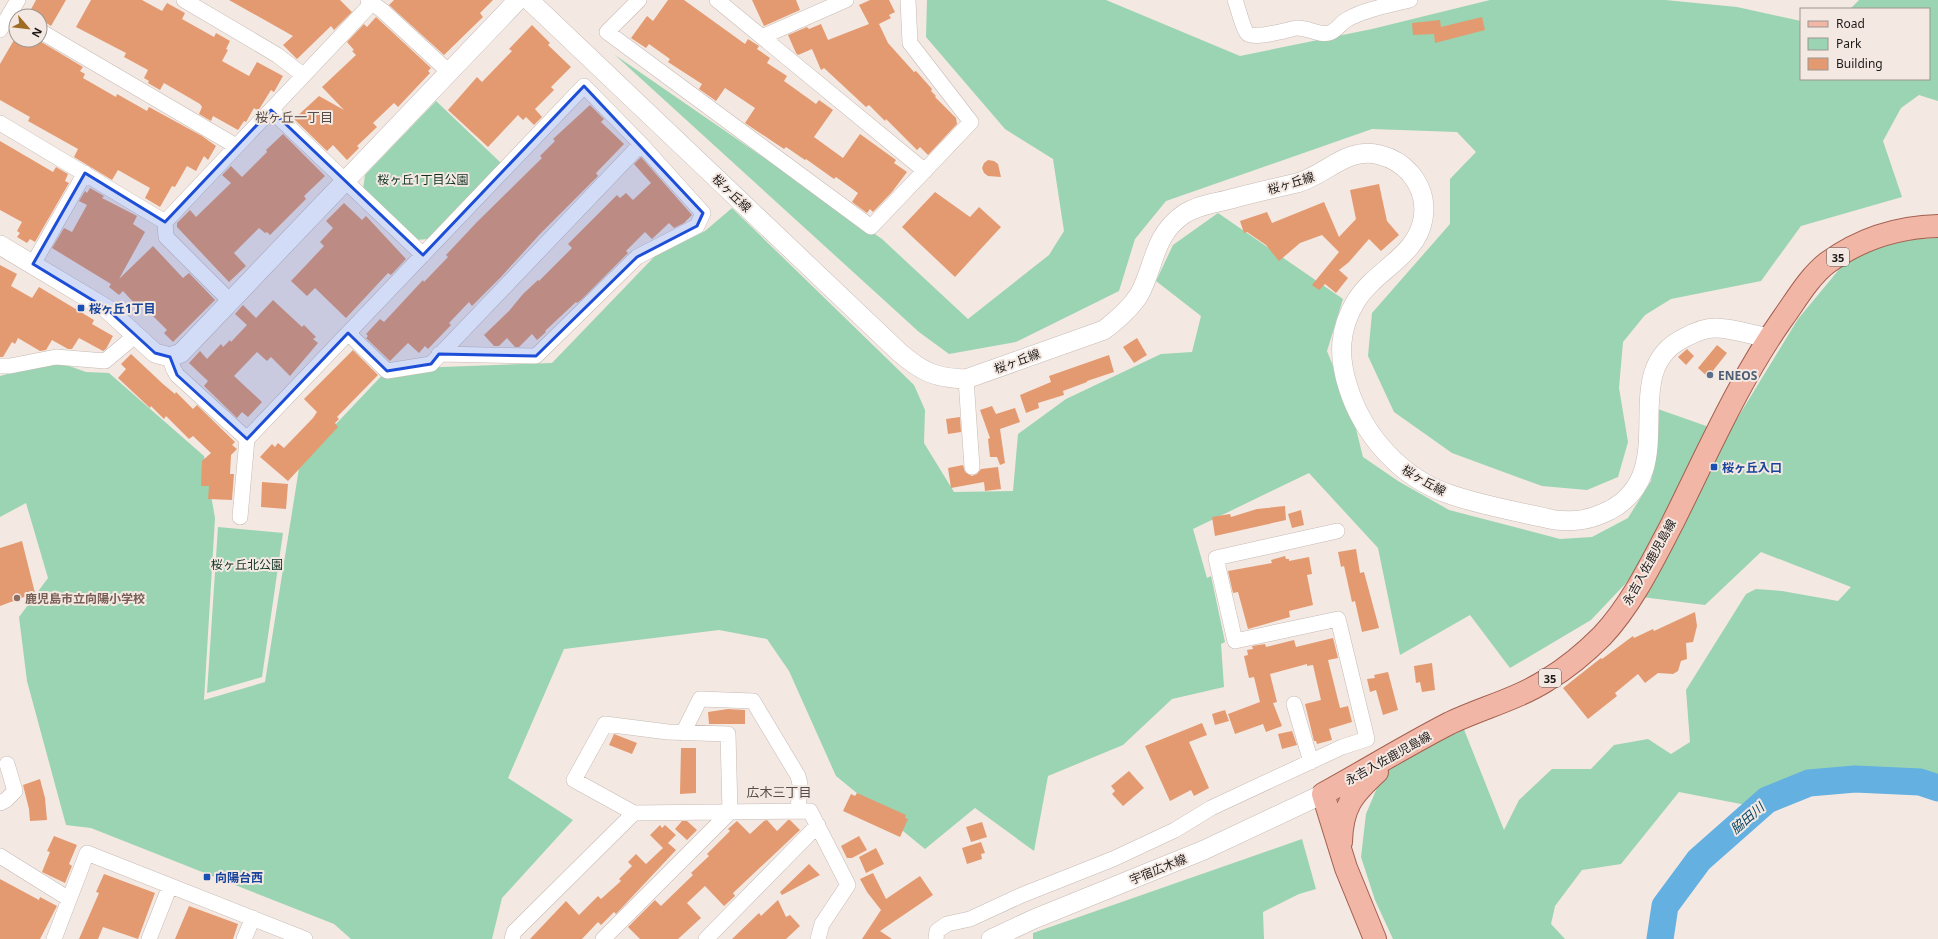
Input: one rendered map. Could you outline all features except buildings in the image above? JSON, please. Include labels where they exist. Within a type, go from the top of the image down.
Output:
[{"type":"main road","name":"永吉入佐鹿児島線","points":[[1323,794],[1451,723],[1546,681],[1584,653],[1604,634],[1626,604],[1647,571],[1731,406],[1769,338],[1806,286],[1826,264],[1861,244],[1891,232],[1916,227],[1938,226]]},
{"type":"main road","points":[[1340,851],[1341,822],[1354,797],[1361,787],[1402,750]]},
{"type":"main road","points":[[1323,794],[1340,851],[1375,939]]},
{"type":"street","points":[[184,0],[277,55],[303,75]]},
{"type":"street","points":[[0,245],[106,309],[155,353],[170,357],[182,353],[345,180],[518,0]]},
{"type":"street","name":"桜ヶ丘線","points":[[529,0],[899,352],[927,372],[946,379],[966,379],[1104,330],[1120,317],[1139,295],[1161,240],[1170,226],[1185,214],[1204,206],[1301,182],[1318,175],[1340,160],[1360,153],[1374,153],[1388,157],[1403,166],[1415,178],[1422,192],[1424,217],[1415,242],[1369,285],[1357,299],[1344,326],[1341,342],[1343,370],[1350,392],[1366,427],[1395,463],[1421,481],[1448,494],[1555,520],[1572,522],[1594,518],[1618,506],[1627,498],[1636,487],[1644,470],[1650,435],[1649,391],[1654,371],[1663,353],[1680,339],[1696,332],[1715,328],[1769,338]]},
{"type":"street","points":[[638,0],[607,32],[871,227],[971,122],[910,43],[908,0]]},
{"type":"street","points":[[717,0],[925,171]]},
{"type":"street","points":[[762,37],[846,0]]},
{"type":"street","points":[[1235,0],[1246,32],[1250,35],[1257,35],[1298,28],[1310,29],[1321,34],[1328,34],[1347,19],[1366,12],[1410,0]]},
{"type":"street","points":[[231,302],[166,237],[165,222],[271,110],[370,1],[383,10],[449,72]]},
{"type":"street","points":[[0,30],[8,14]]},
{"type":"street","points":[[48,36],[236,146]]},
{"type":"street","points":[[240,517],[247,439],[584,86],[641,144],[703,213],[697,226],[637,257],[536,356],[439,354]]},
{"type":"street","points":[[271,110],[423,255]]},
{"type":"street","points":[[0,123],[165,222]]},
{"type":"street","points":[[348,334],[387,371],[430,364],[641,144]]},
{"type":"street","points":[[33,264],[85,173]]},
{"type":"street","points":[[0,366],[10,366],[56,357],[105,361],[136,335]]},
{"type":"street","points":[[170,357],[177,375],[247,439]]},
{"type":"street","points":[[966,379],[972,467]]},
{"type":"street","points":[[936,939],[937,931],[947,924],[970,919],[1022,895],[1113,859],[1175,830],[1211,808],[1342,747],[1367,739],[1338,619],[1235,641],[1216,558],[1337,531]]},
{"type":"street","points":[[683,733],[700,699],[753,701],[798,776],[800,784],[798,811]]},
{"type":"street","points":[[1294,704],[1310,762]]},
{"type":"street","points":[[603,939],[730,812],[728,734],[683,733],[605,724],[574,780],[634,813],[730,812],[798,811],[810,811],[848,885],[822,924],[817,938]]},
{"type":"street","points":[[0,803],[6,800],[15,791],[8,764]]},
{"type":"street","name":"宇宿広木線","points":[[992,939],[1034,919],[1204,850],[1323,794]]},
{"type":"street","points":[[516,937],[634,813]]},
{"type":"street","points":[[706,939],[818,826]]},
{"type":"street","points":[[54,939],[87,853],[305,939]]},
{"type":"street","points":[[0,856],[69,899]]},
{"type":"street","points":[[149,939],[170,886]]},
{"type":"street","points":[[244,939],[253,918]]},
{"type":"highlighted area","points":[[584,86],[703,213],[697,226],[637,257],[536,356],[439,354],[431,364],[387,371],[348,333],[247,439],[177,375],[170,357],[155,353],[107,309],[33,264],[85,173],[165,222],[271,110],[423,255]]},
{"type":"green space","points":[[927,0],[1106,0],[1240,56],[1372,29],[1490,0],[1665,0],[1737,7],[1800,21],[1800,80],[1930,80],[1930,8],[1851,8],[1859,0],[1938,0],[1938,101],[1919,95],[1901,108],[1883,141],[1902,197],[1801,226],[1761,281],[1671,299],[1645,315],[1623,342],[1619,388],[1628,442],[1618,477],[1587,490],[1542,486],[1452,453],[1394,412],[1368,356],[1372,313],[1450,224],[1450,179],[1476,152],[1457,132],[1372,129],[1166,201],[1135,239],[1119,291],[1016,342],[949,354],[919,332],[615,55],[882,239],[968,319],[1049,255],[1064,231],[1053,159],[1005,129],[926,37]]},
{"type":"green space","name":"桜ヶ丘1丁目公園","points":[[436,101],[501,163],[428,239],[416,240],[363,189],[365,175]]},
{"type":"green space","points":[[732,208],[914,385],[925,410],[924,443],[954,492],[1013,491],[1018,434],[1066,399],[1161,354],[1192,352],[1201,316],[1156,281],[1173,245],[1218,213],[1343,299],[1327,351],[1352,413],[1363,457],[1398,481],[1449,510],[1560,539],[1592,537],[1628,518],[1651,481],[1658,442],[1655,408],[1709,427],[1660,532],[1626,583],[1591,620],[1510,668],[1470,615],[1400,655],[1378,548],[1309,473],[1193,529],[1207,578],[1211,576],[1225,642],[1221,644],[1224,687],[1172,699],[1123,745],[1048,776],[1034,851],[975,808],[925,849],[836,776],[789,671],[767,639],[719,630],[564,649],[508,778],[573,820],[502,898],[492,939],[351,939],[334,924],[91,828],[66,825],[27,681],[19,617],[48,578],[26,503],[0,517],[0,376],[55,361],[86,372],[109,373],[204,456],[215,518],[204,700],[265,682],[300,462],[388,369],[552,363],[655,256],[705,231]]},
{"type":"green space","points":[[1938,238],[1938,780],[1909,772],[1822,772],[1746,805],[1679,792],[1621,864],[1582,870],[1555,906],[1551,924],[1565,939],[1393,939],[1375,900],[1361,857],[1366,814],[1384,771],[1463,727],[1504,830],[1519,800],[1552,769],[1591,769],[1614,745],[1648,739],[1671,754],[1690,742],[1686,690],[1746,594],[1756,589],[1782,591],[1838,601],[1851,587],[1761,552],[1705,605],[1642,597],[1710,463],[1798,319],[1851,255],[1899,240]]},
{"type":"green space","name":"桜ヶ丘北公園","points":[[218,527],[283,533],[262,677],[207,693]]},
{"type":"green space","points":[[1302,839],[1316,889],[1299,894],[1263,912],[1264,939],[1033,939],[1033,933]]},
{"type":"waterway","name":"脇田川","points":[[1660,939],[1665,906],[1699,860],[1767,800],[1809,783],[1855,779],[1920,782],[1938,788]]},
{"type":"place","name":"桜ヶ丘1丁目","points":[[81,308]]},
{"type":"place","name":"ENEOS","points":[[1710,375]]},
{"type":"place","name":"桜ヶ丘入口","points":[[1714,467]]},
{"type":"place","name":"鹿児島市立向陽小学校","points":[[17,598]]},
{"type":"place","name":"向陽台西","points":[[207,877]]},
{"type":"district","name":"桜ヶ丘一丁目","points":[[294,117]]},
{"type":"district","name":"広木三丁目","points":[[779,792]]}]
